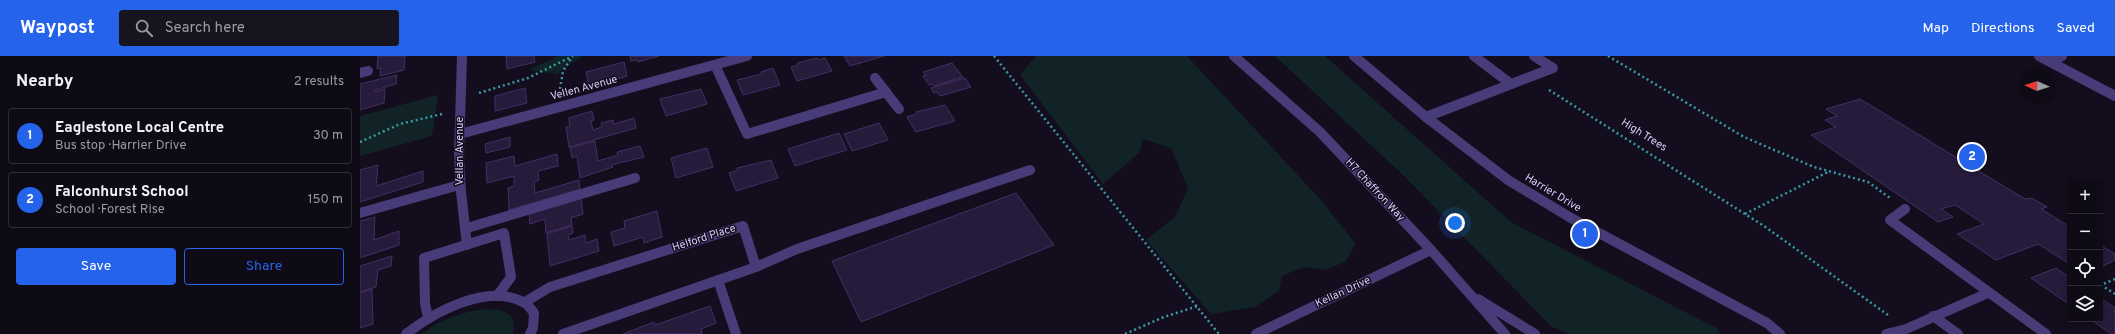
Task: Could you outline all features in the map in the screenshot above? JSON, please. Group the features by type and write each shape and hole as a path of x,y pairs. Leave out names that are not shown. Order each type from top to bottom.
{"street":[{"name":"Vellan Avenue","path":"462,56 460,97 460,185 467,228 467,245"},
{"name":"Vellen Avenue","path":"460,134 747,56"},
{"name":"H7 Chaffron Way","path":"1234,56 1320,132 1431,250 1505,334"},
{"name":"Harrier Drive","path":"1354,56 1426,117 1508,180 1577,221 1766,324 1780,334"},
{"path":"1474,56 1511,84"},
{"path":"1426,117 1553,68 1534,56"},
{"path":"2039,56 2115,96"},
{"path":"2051,62 2062,56"},
{"path":"715,65 747,134 886,92"},
{"path":"875,78 899,109"},
{"path":"563,334 756,267 797,249 1030,170"},
{"path":"467,228 635,178"},
{"path":"360,213 460,185"},
{"path":"1905,209 1890,220 2046,334"},
{"name":"Helford Place","path":"525,302 550,287 743,226 756,267"},
{"path":"428,318 425,303 424,258 504,233 511,277 497,296"},
{"name":"Kellan Drive","path":"1256,334 1431,250"},
{"path":"718,280 736,334"},
{"path":"1469,293 1535,334"},
{"path":"1886,334 1906,329 1988,293"},
{"path":"406,334 428,318 451,306 497,296 525,302 534,313 533,328 530,334"},
{"path":"1933,316 1958,334"}],"path":[{"path":"460,97 520,81 549,70 573,56"},
{"path":"566,106 560,89 563,71 573,56"},
{"path":"994,56 1198,306 1219,334"},
{"path":"1608,56 1744,137 1814,167 1868,182 1905,209"},
{"name":"High Trees","path":"1529,77 1745,214 1866,297 1906,329"},
{"path":"360,142 400,124 460,109"},
{"path":"1745,214 1830,172"},
{"path":"2115,279 2101,286 2115,294"},
{"path":"1125,334 1164,317 1198,306"}],"shaded area":[{"path":"558,56 582,56 557,74 528,70"},
{"path":"1036,56 1187,56 1321,200 1356,244 1345,262 1325,270 1304,267 1282,276 1279,291 1255,307 1211,314 1146,240 1175,217 1188,188 1171,148 1143,139 1140,152 1103,184 1020,75"},
{"path":"1275,56 1325,56 1511,222 1718,329 1720,334 1569,334 1552,327 1404,176"},
{"path":"438,95 432,136 360,156 360,116"},
{"path":"485,309 498,310 508,313 513,321 513,334 422,334 444,320 468,312"}],"building":[{"path":"378,56 405,56 404,70 380,76 381,68 377,69"},
{"path":"506,56 534,56 535,62 507,69"},
{"path":"630,56 659,56 638,62 637,60 631,61"},
{"path":"844,56 884,56 850,66"},
{"path":"817,58 819,60 825,58 832,71 797,81 791,67 798,65 797,63"},
{"path":"624,62 627,76 606,83 606,81 589,86 586,72"},
{"path":"952,63 963,77 934,86 932,84 929,85 923,76 926,75 923,72"},
{"path":"773,68 780,85 743,95 737,80 762,74 761,72"},
{"path":"397,75 396,84 375,90 375,92 385,89 384,103 360,110 360,84"},
{"path":"965,78 971,87 940,96 938,92 934,93 931,88"},
{"path":"525,88 527,103 495,111 495,96"},
{"path":"701,89 707,104 666,116 660,99"},
{"path":"1860,99 2025,199 2032,198 2047,207 2041,209 2067,225 2067,262 2038,244 1996,260 1957,234 1984,224 1955,205 1941,209 1953,217 1938,222 1811,135 1836,127 1825,120 1837,116 1826,109"},
{"path":"945,105 955,121 916,132 907,117 917,114 916,112"},
{"path":"592,111 594,120 591,121 593,130 602,127 601,123 613,120 614,124 634,118 636,128 569,147 566,127 570,126 569,118"},
{"path":"879,123 888,140 852,151 844,134"},
{"path":"839,133 847,150 795,166 788,149"},
{"path":"510,137 510,147 486,153 485,144"},
{"path":"595,141 598,161 618,155 617,152 640,146 644,157 611,165 613,167 580,178 577,156 572,158 570,148"},
{"path":"707,148 713,167 676,178 671,158"},
{"path":"557,154 558,166 538,171 539,180 534,182 535,193 579,180 580,189 509,210 508,188 514,186 514,176 487,183 486,163 514,156 515,166"},
{"path":"771,160 778,178 736,191 729,173 738,170 737,168"},
{"path":"378,165 376,186 423,171 423,182 360,202 360,170"},
{"path":"1016,193 1054,245 861,322 832,261"},
{"path":"581,198 583,214 571,218 572,225 546,233 545,219 530,224 529,214"},
{"path":"657,211 662,237 644,243 643,237 614,246 611,232 625,228 624,221"},
{"path":"375,217 374,240 399,231 399,245 360,258 360,221"},
{"path":"572,226 573,233 568,235 569,240 585,235 586,243 597,239 599,251 550,266 547,234"},
{"path":"2103,247 2115,254 2115,260 2103,266"},
{"path":"392,256 391,266 378,270 376,287 360,292 360,266"},
{"path":"2056,268 2067,276 2067,303 2031,278"},
{"path":"372,289 373,324 360,328 360,293"},
{"path":"2103,300 2115,308 2115,334 2111,334 2094,322 2103,322"},
{"path":"710,306 716,323 701,329 702,334 623,334 654,322 655,325"}],"place":[{"name":"Falconhurst School","path":"1972,157"},
{"name":"Eaglestone Local Centre","path":"1585,234"}]}
